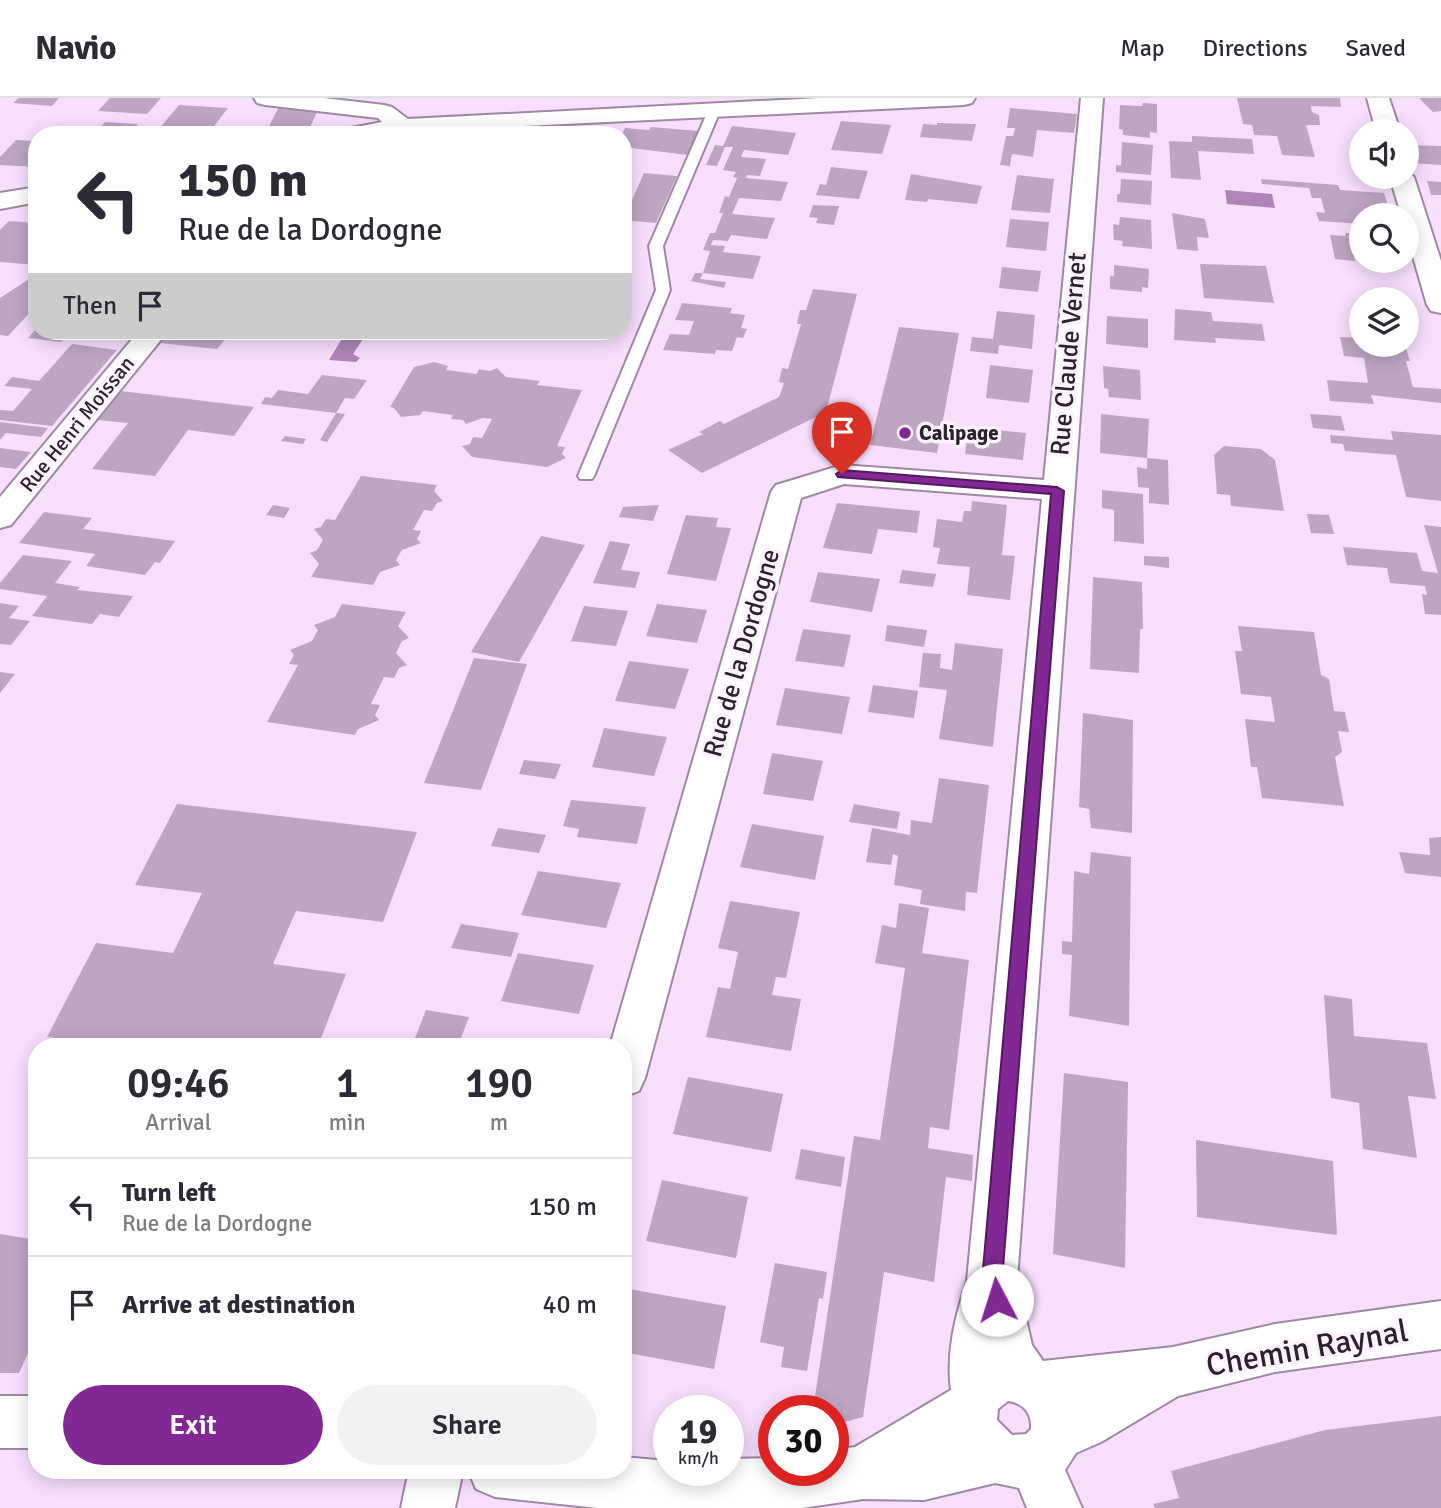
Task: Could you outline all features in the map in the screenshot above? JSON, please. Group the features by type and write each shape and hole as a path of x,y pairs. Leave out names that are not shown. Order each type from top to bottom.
{"street":[{"path":"265,98 338,102 384,112 396,118 400,126"},
{"path":"421,126 868,100 964,98"},
{"name":"Rue Claude Vernet","path":"1014,1416 973,1368 978,1321 992,1281 1091,98"},
{"path":"1378,98 1384,119"},
{"path":"1406,189 1441,305"},
{"path":"0,201 28,196"},
{"name":"Rue Henri Moissan","path":"0,518 147,340"},
{"name":"Rue de la Dordogne","path":"632,1046 787,492 842,474 1057,491"},
{"name":"Chemin Raynal","path":"577,1479 660,1489 778,1485 863,1472 924,1473 1014,1416 1083,1424 1173,1372 1276,1348 1441,1325"},
{"path":"1014,1416 1055,1508"},
{"path":"0,1422 28,1422"},
{"path":"428,1508 434,1479"}],"lane":[{"path":"586,476 663,290 656,246 714,111"}],"shaded area":[{"path":"1225,190 1272,194 1275,208 1227,204"},
{"path":"341,340 362,340 353,354 360,358 356,362 329,360"}],"building":[{"path":"19,98 59,98 52,106 13,103"},
{"path":"110,98 161,98 147,114 98,111"},
{"path":"1237,98 1340,98 1341,107 1311,106 1312,112 1319,115 1320,125 1306,125 1315,157 1282,155 1277,136 1254,135 1252,125 1243,124"},
{"path":"1419,98 1441,98 1441,111 1433,112"},
{"path":"1143,103 1157,104 1157,133 1150,132 1150,138 1123,135 1123,130 1119,129 1120,105 1142,106"},
{"path":"179,105 228,108 214,126 162,126"},
{"path":"279,107 317,112 311,126 269,126"},
{"path":"1010,108 1077,114 1074,133 1037,130 1033,157 1012,154 1010,166 1000,165 1006,136 1013,136 1015,128 1007,128"},
{"path":"841,121 891,125 882,154 831,150"},
{"path":"105,122 138,124 136,126 102,126"},
{"path":"923,124 976,124 972,141 920,137"},
{"path":"732,126 796,133 788,155 744,150 741,157 766,159 760,176 747,175 746,178 788,182 781,201 739,198 732,214 775,218 767,239 731,235 728,241 713,240 711,245 725,246 723,252 761,256 753,279 703,273 710,251 703,250 710,233 715,233 723,213 719,213 725,196 729,197 737,178 733,177 736,172 723,170 733,147 725,147 717,166 706,165 715,145 723,146"},
{"path":"651,127 699,131 687,155 632,148 632,129 649,130"},
{"path":"1192,136 1252,139 1254,154 1198,151 1201,180 1171,178 1169,141 1192,142"},
{"path":"16,140 28,141 28,167 0,165 0,157"},
{"path":"1122,142 1153,145 1151,175 1116,172 1116,165 1121,166"},
{"path":"1419,145 1441,146 1441,165 1419,163"},
{"path":"831,167 868,171 859,199 816,195 820,184 826,185"},
{"path":"644,173 677,176 656,223 632,221 632,200"},
{"path":"911,174 982,186 977,204 928,199 927,202 905,200"},
{"path":"1017,175 1054,179 1050,213 1011,210"},
{"path":"1121,179 1152,181 1151,205 1117,202"},
{"path":"1261,179 1338,185 1340,190 1384,193 1387,203 1349,203 1349,223 1319,221 1316,212 1325,213 1321,198 1312,198 1309,188 1262,184"},
{"path":"1427,181 1441,182 1441,195 1431,195"},
{"path":"813,205 839,206 834,225 816,223 818,218 809,217"},
{"path":"1172,213 1205,219 1209,238 1197,237 1198,251 1177,249"},
{"path":"1120,217 1151,220 1152,249 1122,246 1123,241 1114,240 1113,224 1119,225"},
{"path":"1010,219 1049,222 1046,251 1006,247"},
{"path":"9,221 28,222 28,264 0,262 0,230"},
{"path":"1349,233 1349,260 1335,259 1330,235 1345,236"},
{"path":"1200,264 1266,266 1274,303 1204,298"},
{"path":"1114,265 1149,269 1148,288 1142,287 1142,292 1110,289 1110,276 1114,276"},
{"path":"1002,267 1041,271 1038,292 999,288"},
{"path":"695,273 703,273 700,279 726,282 724,288 691,281"},
{"path":"28,280 28,315 8,336 0,335 0,298"},
{"path":"813,289 857,294 826,412 702,473 668,450 703,434 699,432 720,421 724,424 779,397 784,383 779,382 782,368 788,369 801,324 797,324 800,310 806,310"},
{"path":"682,303 732,308 730,313 745,315 741,328 747,329 743,338 737,337 732,351 716,350 715,354 663,350 670,334 689,335 694,321 675,320"},
{"path":"1175,309 1211,312 1213,321 1262,324 1265,341 1215,338 1216,343 1174,340"},
{"path":"997,311 1035,315 1032,349 999,345 998,354 970,351 972,337 993,339"},
{"path":"1107,316 1148,319 1148,348 1106,344"},
{"path":"899,327 959,333 937,453 870,445"},
{"path":"1340,337 1349,337 1349,356 1344,356"},
{"path":"162,340 224,340 217,349 160,343"},
{"path":"72,344 117,350 52,426 0,420 0,410 13,411 32,389 4,386 12,377 39,381"},
{"path":"1354,357 1409,357 1410,361 1406,361 1413,387 1441,389 1441,403 1371,395 1374,404 1330,401 1327,380 1368,383 1364,358"},
{"path":"434,362 448,366 446,370 477,374 479,369 490,371 497,368 506,377 540,381 537,385 582,390 557,446 565,447 562,454 566,458 547,467 472,457 462,446 470,444 473,437 482,438 492,419 483,418 466,424 463,420 451,419 453,415 423,411 420,415 401,417 390,407 414,367"},
{"path":"990,365 1033,370 1029,403 986,398"},
{"path":"1103,366 1140,370 1141,400 1109,397 1108,389 1104,388"},
{"path":"322,375 367,380 354,399 345,398 336,413 261,404 265,397 272,398 278,390 308,394"},
{"path":"121,391 254,407 234,436 188,430 155,476 92,469 128,423 98,420"},
{"path":"336,413 345,414 327,442 320,440"},
{"path":"1101,414 1149,419 1147,458 1100,453"},
{"path":"1310,414 1341,416 1345,431 1313,428"},
{"path":"0,422 48,428 41,437 6,433 0,440"},
{"path":"969,427 1026,433 1023,460 965,454"},
{"path":"1391,431 1441,435 1441,501 1406,497 1396,455 1345,451 1343,444 1331,443 1330,435 1393,440"},
{"path":"285,436 306,439 303,444 281,441"},
{"path":"1224,446 1261,449 1275,460 1284,511 1231,506 1230,495 1217,494 1214,455"},
{"path":"0,448 31,452 16,469 0,467"},
{"path":"1147,458 1168,460 1169,505 1149,503 1149,488 1138,487 1137,467 1147,469"},
{"path":"361,476 437,485 434,491 443,501 437,503 432,511 424,510 413,530 421,531 417,539 421,543 402,550 396,560 400,565 380,572 373,585 311,577 319,564 310,553 317,550 323,540 314,529 321,527 326,519 335,520"},
{"path":"1102,490 1143,494 1144,544 1114,541 1114,510 1102,508"},
{"path":"972,501 1007,505 1002,555 1015,556 1010,600 967,595 970,567 937,564 940,548 933,547 937,519 962,522 964,511 971,511"},
{"path":"837,503 920,511 917,533 878,529 872,554 823,548"},
{"path":"273,505 290,508 284,518 266,515"},
{"path":"659,505 653,521 619,517 623,507"},
{"path":"44,512 92,518 83,529 175,541 160,563 155,562 145,575 86,566 95,554 19,543"},
{"path":"1307,514 1329,515 1334,534 1311,533"},
{"path":"686,515 718,518 716,527 731,528 716,581 667,574"},
{"path":"1424,525 1441,527 1441,615 1425,614 1422,594 1427,595 1425,586 1390,583 1387,568 1347,565 1343,547 1417,553 1422,571 1438,573"},
{"path":"541,536 585,545 519,662 471,652"},
{"path":"610,541 630,544 621,570 640,572 635,588 593,583"},
{"path":"23,555 72,561 55,583 80,587 77,590 133,596 119,617 100,614 92,624 32,616 47,596 0,589 0,583"},
{"path":"1144,556 1169,557 1169,568 1144,565"},
{"path":"902,570 936,574 933,587 899,583"},
{"path":"818,572 880,579 872,612 810,602"},
{"path":"1093,577 1142,582 1143,629 1140,629 1139,673 1090,669"},
{"path":"0,603 19,606 9,618 30,621 11,645 0,644"},
{"path":"342,604 406,612 398,626 409,638 402,641 396,653 407,665 399,668 394,678 384,677 371,704 380,705 375,715 379,720 358,729 355,735 267,722 298,665 289,664 294,655 290,650 312,641 318,630 314,625 335,617"},
{"path":"657,604 707,610 697,643 646,636"},
{"path":"584,606 628,611 616,646 571,641"},
{"path":"887,625 927,630 924,647 885,641"},
{"path":"1238,626 1314,632 1321,675 1329,679 1334,711 1345,712 1349,732 1338,731 1342,752 1335,757 1344,806 1262,798 1257,767 1251,767 1245,719 1275,722 1271,697 1241,694 1235,651 1242,651"},
{"path":"803,629 851,635 844,667 795,661"},
{"path":"955,643 1003,649 993,747 939,739 947,690 919,687 923,653 941,654 940,668 952,670"},
{"path":"474,658 527,664 481,790 424,783"},
{"path":"629,661 689,669 675,709 615,701"},
{"path":"0,672 15,674 0,693"},
{"path":"873,685 918,691 914,718 868,712"},
{"path":"785,688 850,697 842,734 776,725"},
{"path":"1083,713 1133,720 1132,833 1091,828 1089,809 1079,807"},
{"path":"604,728 667,737 654,776 592,767"},
{"path":"772,753 823,761 813,801 763,794"},
{"path":"524,760 561,764 555,779 519,774"},
{"path":"939,778 989,785 977,893 966,892 965,911 920,904 922,890 894,885 898,856 893,854 891,865 866,862 872,828 910,835 911,820 932,823"},
{"path":"571,800 646,807 637,844 577,837 579,829 563,826"},
{"path":"177,804 417,832 383,922 296,911 273,964 346,974 321,1038 47,1037 96,943 173,953 202,893 135,885"},
{"path":"854,804 900,812 897,829 849,822"},
{"path":"752,824 824,836 815,880 740,867"},
{"path":"498,828 546,835 539,853 491,846"},
{"path":"1441,837 1441,877 1405,873 1399,852 1430,855 1429,838"},
{"path":"1091,852 1131,857 1129,1026 1069,1016 1072,955 1062,954 1062,941 1072,942 1074,871 1089,874"},
{"path":"538,871 621,883 606,928 521,915"},
{"path":"730,901 800,912 786,978 776,977 772,995 801,999 791,1051 706,1037 718,987 730,989 738,952 718,948"},
{"path":"899,903 929,908 922,953 969,960 949,1130 930,1127 928,1148 973,1155 972,1181 946,1177 934,1282 884,1272 863,1417 849,1421 849,1395 815,1395 854,1136 880,1140 905,968 875,963 882,925 896,928"},
{"path":"461,924 519,933 511,957 451,948"},
{"path":"518,953 594,965 579,1014 501,1001"},
{"path":"1324,995 1352,999 1354,1036 1427,1043 1436,1099 1408,1096 1417,1158 1363,1149 1359,1103 1331,1098"},
{"path":"426,1010 469,1017 461,1038 415,1038"},
{"path":"1064,1073 1128,1082 1125,1268 1053,1254"},
{"path":"688,1077 783,1094 771,1152 673,1134"},
{"path":"1196,1140 1333,1161 1337,1235 1197,1217"},
{"path":"801,1149 845,1157 841,1187 795,1179"},
{"path":"662,1180 748,1197 736,1258 646,1241"},
{"path":"0,1234 28,1239 28,1354 19,1373 0,1373"},
{"path":"775,1263 827,1272 823,1299 819,1298 807,1371 781,1367 784,1347 760,1342"},
{"path":"632,1290 726,1306 714,1369 632,1354"},
{"path":"1441,1416 1441,1508 1155,1508 1153,1504 1179,1498 1171,1471 1325,1430"}],"place":[{"name":"Calipage","path":"905,433"}],"route":[{"path":"842,474 1057,491 992,1281 997,1300"}]}
